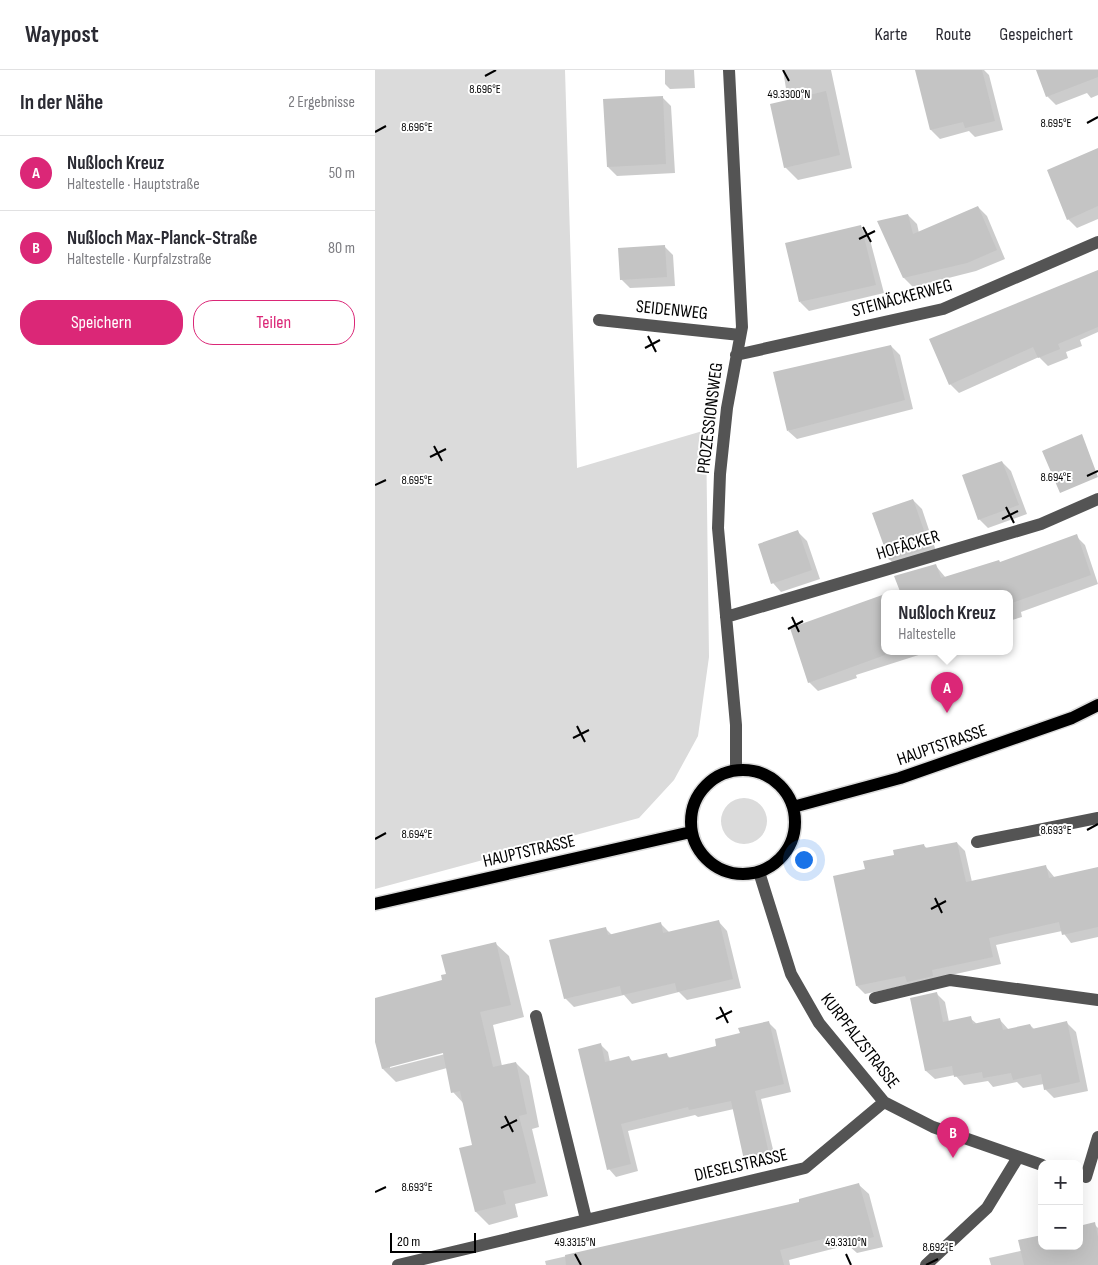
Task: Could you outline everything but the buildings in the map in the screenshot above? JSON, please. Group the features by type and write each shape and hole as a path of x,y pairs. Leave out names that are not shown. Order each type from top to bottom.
{"main road":[{"name":"HAUPTSTRASSE","path":"793,807 900,778 1072,718 1098,705"},
{"path":"736,769 749,770 772,778 788,796 793,807 795,824 792,841 779,860 759,872 746,874 721,870 702,854 691,832 693,804 700,791 716,777 736,769"},
{"name":"HAUPTSTRASSE","path":"375,904 691,832"}],"street":[{"name":"PROZESSIONSWEG","path":"729,70 741,335 727,408 719,492 718,528 736,725 736,769"},
{"name":"STEINÄCKERWEG","path":"736,355 943,308 1098,242"},
{"name":"SEIDENWEG","path":"599,320 741,335"},
{"name":"HOFÄCKER","path":"726,617 1041,524 1098,499"},
{"path":"977,842 1098,818"},
{"name":"KURPFALZSTRASSE","path":"759,872 791,974 819,1023 884,1102 933,1127 1017,1159 1038,1164"},
{"path":"875,998 951,980 1098,1000"},
{"path":"536,1016 586,1219"},
{"name":"DIESELSTRASSE","path":"398,1265 805,1168 884,1102"},
{"path":"1088,1178 1098,1137"},
{"path":"926,1265 987,1208 1017,1159"}],"shaded area":[{"path":"375,70 565,70 577,468 706,430 709,657 698,736 674,780 639,818 375,889"},
{"path":"739,798 749,798 763,808 767,821 763,834 757,840 749,844 739,844 725,834 721,826 721,816 731,802"}],"place":[{"name":"Nußloch Kreuz","path":"947,713"},
{"name":"Nußloch Max-Planck-Straße","path":"953,1158"}]}
